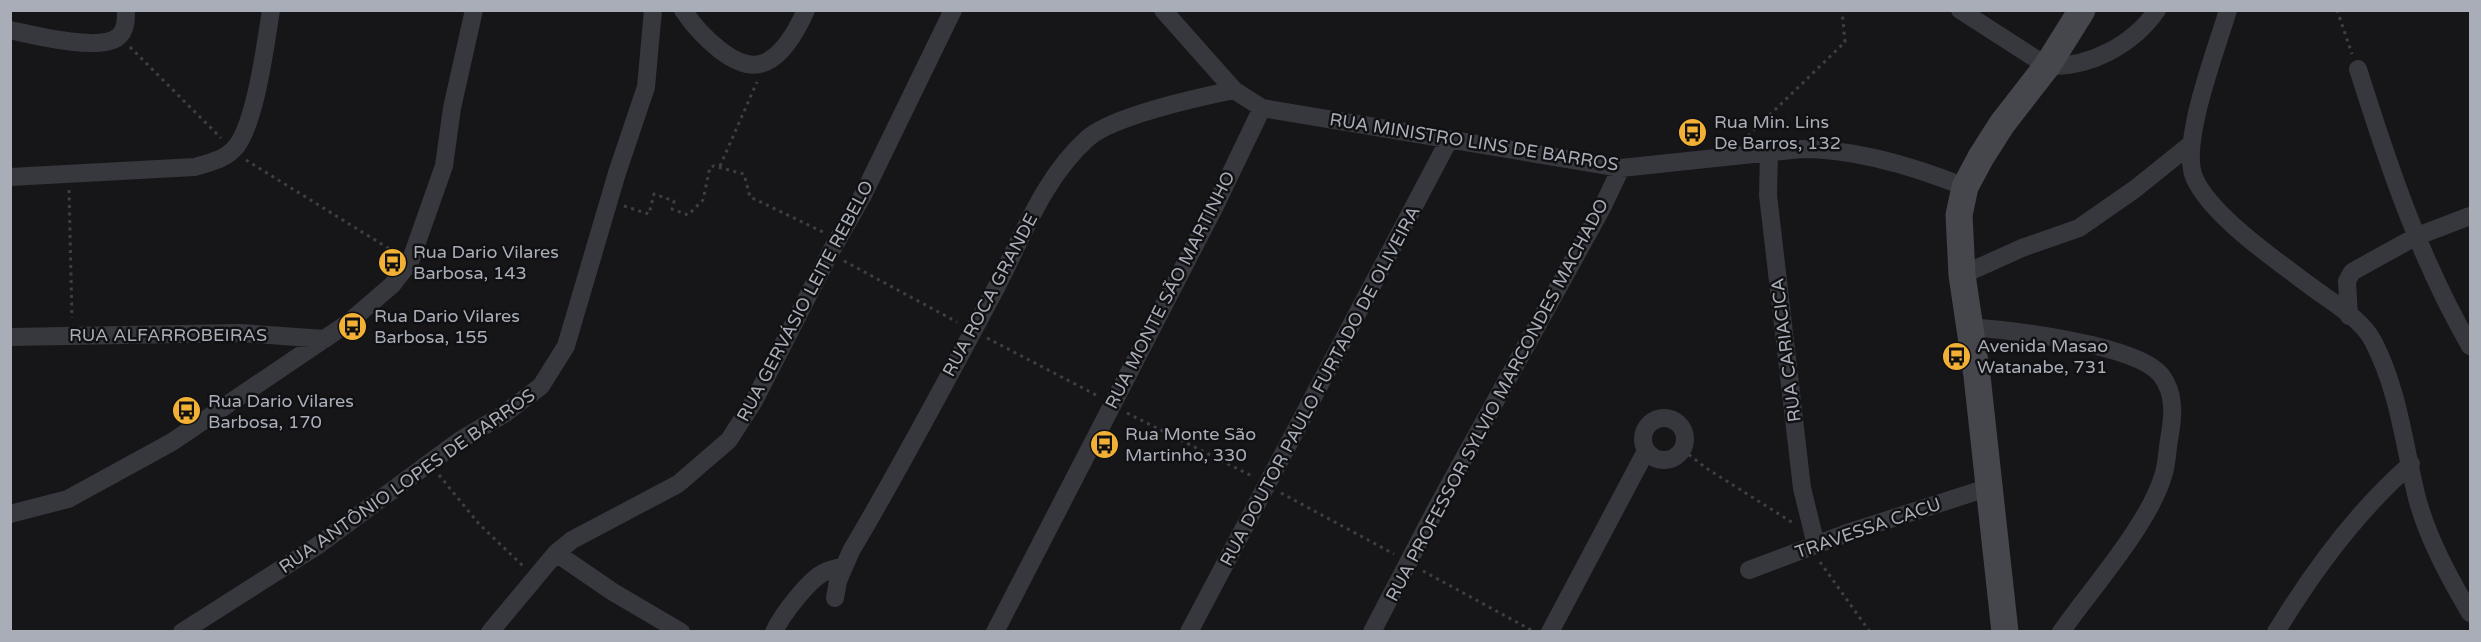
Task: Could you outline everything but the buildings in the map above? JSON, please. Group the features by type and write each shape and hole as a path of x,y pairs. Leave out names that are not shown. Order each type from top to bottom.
{"street":[{"path":"10,30 93,44 108,42 119,37 125,28 126,10"},
{"path":"10,177 195,167 219,160 234,150 250,116 271,10"},
{"path":"10,514 68,499 172,442 371,306 410,262 444,166 452,108 474,10"},
{"name":"RUA ANTÔNIO LOPES DE BARROS","path":"182,632 317,546 433,460 514,407 541,386 566,346 608,201 646,87 653,10"},
{"path":"683,10 696,29 723,52 746,63 767,62 786,43 806,10"},
{"name":"RUA GERVÁSIO LEITE REBELO","path":"490,632 556,553 588,529 678,484 729,440 754,401 838,238 863,195 953,10"},
{"name":"RUA MINISTRO LINS DE BARROS","path":"1163,10 1234,90 1262,108 1621,168 1831,149 1923,170 1965,187"},
{"path":"1960,10 2046,66 2073,65 2114,50 2133,37 2157,10"},
{"path":"2005,632 1987,488 1977,376 1962,275 1959,216 1965,187 2002,124 2046,66 2082,10"},
{"path":"2228,10 2191,144 2194,177 2218,210 2265,252 2349,316 2372,339 2393,390 2418,501 2434,545 2470,613"},
{"path":"2358,69 2396,188 2415,237 2470,346"},
{"name":"RUA ROCA GRANDE","path":"835,598 844,566 994,290 1040,199 1058,171 1090,136 1119,122 1192,99 1234,90"},
{"name":"RUA MONTE SÃO MARTINHO","path":"995,632 1110,405 1215,206 1262,108"},
{"name":"RUA DOUTOR PAULO FURTADO DE OLIVEIRA","path":"1189,632 1265,484 1449,140"},
{"path":"1962,275 2022,248 2079,228 2135,189 2191,144"},
{"name":"RUA CARIACICA","path":"1769,153 1768,195 1802,488 1813,537"},
{"name":"RUA PROFESSOR SYLVIO MARCONDES MACHADO","path":"1372,632 1602,208 1621,168"},
{"path":"2349,316 2349,276 2359,267 2415,237 2470,216"},
{"path":"1969,327 2035,335 2099,347 2136,358 2160,374 2171,396 2173,421 2164,475 2155,497 2143,518 2061,632"},
{"name":"RUA ALFARROBEIRAS","path":"10,337 240,333 325,339"},
{"path":"1550,632 1646,451 1643,435 1646,428 1659,418 1668,418 1681,426 1685,434 1683,450 1672,459 1658,460 1646,451"},
{"path":"2276,632 2336,545 2382,491 2411,464"},
{"name":"TRAVESSA CACU","path":"1749,570 1813,537 1987,488"},
{"path":"556,553 613,592 681,632"},
{"path":"774,632 785,612 823,572 844,566"}],"path":[{"path":"1725,159 1845,42 1842,10"},
{"path":"2337,10 2358,69"},
{"path":"119,37 242,158 410,262"},
{"path":"719,167 767,62"},
{"path":"608,201 649,214 654,194 674,201 672,209 688,215 703,200 710,167 719,167 744,174 747,177 747,191 757,202 838,238"},
{"path":"68,175 72,335"},
{"path":"1110,405 1265,484 1535,632"},
{"path":"1683,450 1785,521 1813,537 1815,555 1870,632"},
{"path":"433,460 435,469 479,524 505,551 536,576"}],"place":[{"name":"Rua Min. Lins De Barros, 132","path":"1693,132"},
{"name":"Rua Dario Vilares Barbosa, 143","path":"392,262"},
{"name":"Rua Dario Vilares Barbosa, 155","path":"353,326"},
{"name":"Avenida Masao Watanabe, 731","path":"1956,356"},
{"name":"Rua Dario Vilares Barbosa, 170","path":"187,411"},
{"name":"Rua Monte São Martinho, 330","path":"1104,444"}]}
